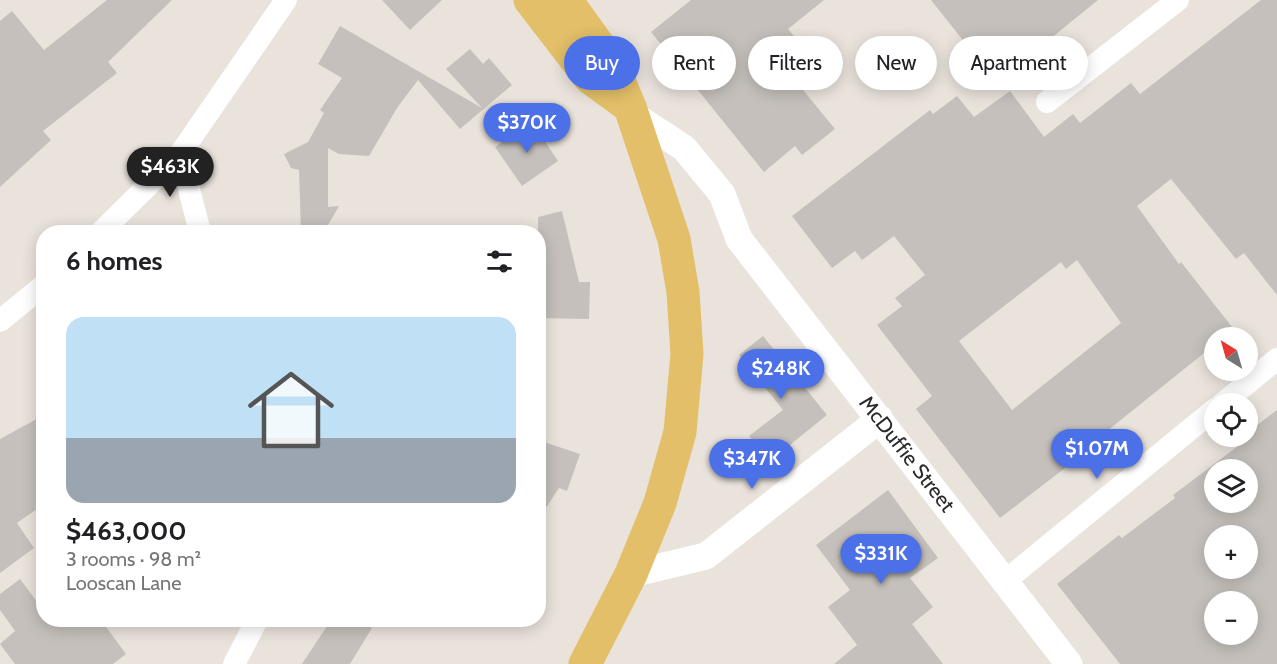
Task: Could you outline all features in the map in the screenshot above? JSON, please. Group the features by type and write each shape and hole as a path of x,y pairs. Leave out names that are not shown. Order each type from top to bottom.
{"main road":[{"path":"530,0 590,78 631,111"},
{"path":"566,0 612,64 631,111 674,239 684,292 687,354 680,432 660,503 631,574 585,664"}],"street":[{"path":"108,225 180,154 286,0"},
{"path":"1047,102 1178,0"},
{"name":"McDuffie Street","path":"631,111 684,148 722,194 731,224 739,239 1069,664"},
{"path":"180,154 198,225"},
{"path":"0,321 36,292"},
{"path":"1235,393 1277,359"},
{"path":"631,574 706,556 880,419"},
{"path":"1005,581 1204,419"},
{"path":"234,664 253,627"}],"building":[{"path":"107,0 172,0 108,62 117,73 43,131 51,140 0,187 0,21 12,11 44,50"},
{"path":"382,0 442,0 410,30"},
{"path":"691,0 824,0 788,29 794,36 748,36 748,90 803,90 835,129 802,155 795,146 764,172 698,90 736,90 736,36 654,36 651,32"},
{"path":"931,0 1098,0 1054,36 960,36"},
{"path":"1261,0 1277,0 1277,295 1244,253 1236,259 1171,179 1137,206 1179,264 1181,262 1232,327 1204,327 1204,353 1076,456 1078,458 1000,518 916,409 932,396 877,325 902,306 895,298 925,275 894,236 862,260 855,251 832,268 792,216 930,110 933,114 957,96 974,117 1010,91 1044,137 1073,114 1080,123 1131,83 1140,94","holes":["1077,260 1121,323 1012,410 959,341 1061,262 1066,269"]},
{"path":"340,26 482,108 446,69 470,49 483,64 489,58 512,85 460,129 418,80 397,108 369,156 339,154 328,148 328,207 339,206 328,225 301,225 299,170 291,168 284,154 308,142 324,113 320,110 342,78 318,64"},
{"path":"532,122 558,161 522,186 495,147"},
{"path":"562,211 579,282 590,282 589,319 546,318 546,225 538,225 538,217"},
{"path":"763,336 827,415 770,461 749,436 783,410 739,355"},
{"path":"1277,410 1277,664 1120,664 1057,584 1119,535 1122,538 1175,498 1173,495 1204,472 1204,513 1258,513 1258,459 1221,459 1237,447 1258,447 1258,424"},
{"path":"36,419 36,510 17,523 34,548 0,573 0,439"},
{"path":"546,443 580,454 567,491 559,488 546,508"},
{"path":"888,490 938,558 910,578 933,607 912,624 943,664 834,664 857,645 828,607 850,590 816,545"},
{"path":"20,579 36,600 36,627 106,627 126,654 113,664 15,664 0,644 15,631 0,610 0,594"},
{"path":"326,627 372,628 350,664 302,664"}]}
